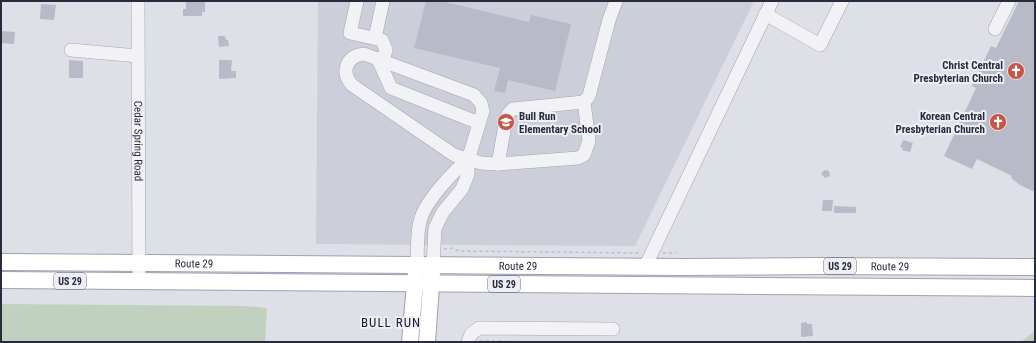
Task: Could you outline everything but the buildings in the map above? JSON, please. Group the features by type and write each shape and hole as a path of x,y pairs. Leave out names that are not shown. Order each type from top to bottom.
{"main road":[{"path":"998,266 1035,258"},
{"name":"Route 29","path":"1,262 433,264 645,267 1035,267"},
{"path":"410,342 414,283 417,264"},
{"path":"427,342 433,264"},
{"name":"Route 29","path":"1,280 1035,288"}],"street":[{"name":"Cedar Spring Road","path":"138,1 139,281"},
{"path":"357,1 350,33 382,40 386,50 380,60"},
{"path":"376,38 383,1"},
{"path":"498,164 506,120 508,114 513,109 584,102 589,96 609,20 616,1"},
{"path":"645,267 772,1"},
{"path":"765,14 820,45 842,1"},
{"path":"996,29 1009,1"},
{"path":"71,50 138,56"},
{"path":"433,264 435,228 443,212 462,189 468,174 468,160 483,111 481,102 474,95 364,54 356,55 350,60 346,71 346,78 352,85 454,155 468,160 481,163 498,164 578,158 584,155 589,140 584,102"},
{"path":"380,60 391,88 479,123"},
{"path":"417,264 418,236 421,218 429,202 457,168 468,160"},
{"path":"472,341 471,334 479,328 612,329"}],"path":[{"path":"472,341 544,342"}],"shaded area":[{"name":"Bull Run Elementary School","path":"318,1 754,1 635,246 316,244"}],"green space":[{"path":"1,304 245,306 267,308 265,342 1,342"},
{"path":"1035,331 1035,342 1021,342"}],"place":[{"name":"Christ Central Presbyterian Church","path":"1016,71"},
{"name":"Bull Run Elementary School","path":"506,122"},
{"name":"Korean Central Presbyterian Church","path":"998,122"}],"district":[{"name":"BULL RUN","path":"391,322"}]}
